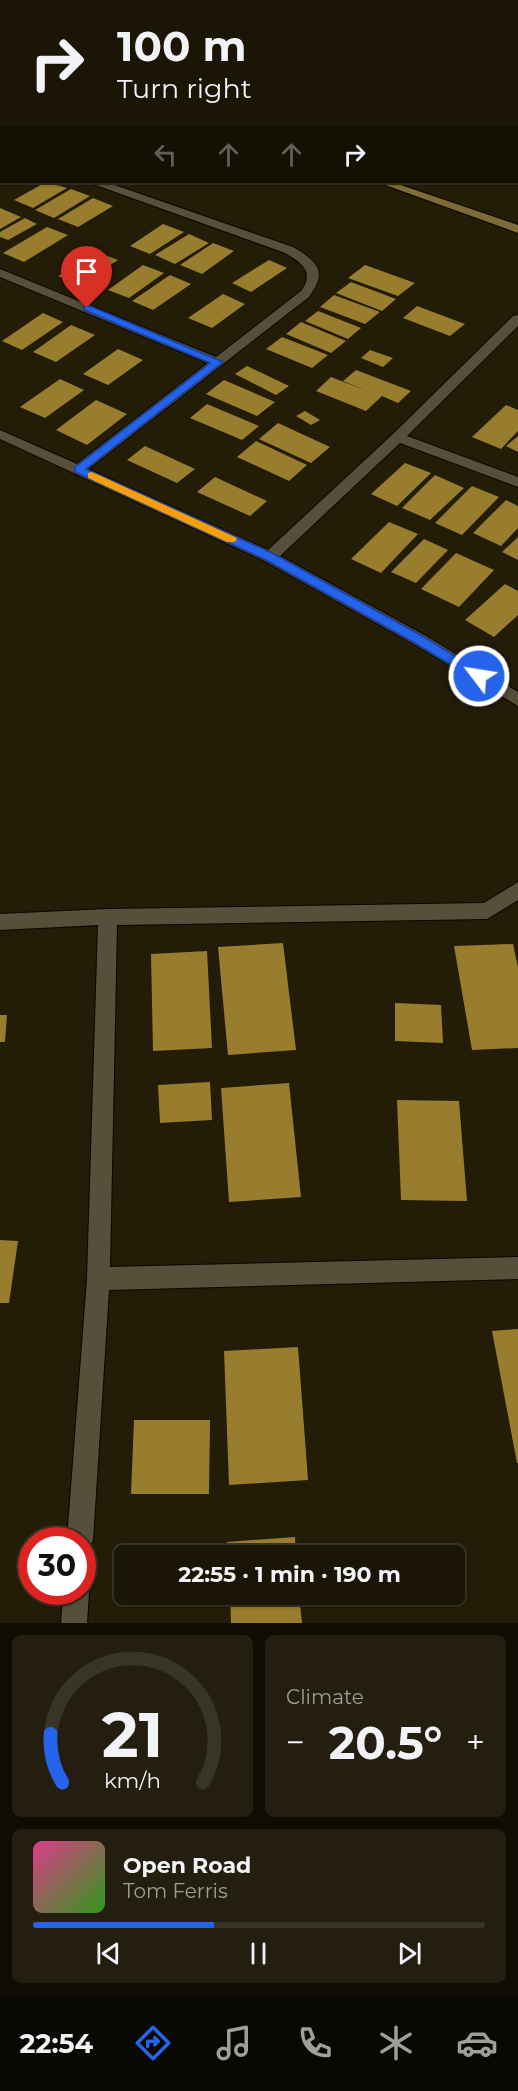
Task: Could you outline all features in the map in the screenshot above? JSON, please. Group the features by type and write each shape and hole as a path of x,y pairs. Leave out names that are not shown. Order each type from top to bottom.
{"main road":[{"path":"386,183 518,229"}],"street":[{"path":"79,469 305,294 314,283 314,270 305,259 289,250 100,183"},
{"path":"0,273 218,362"},
{"path":"270,557 398,437 518,319"},
{"path":"0,434 270,557 420,640 518,700"},
{"path":"398,437 518,482"},
{"path":"0,922 108,917 487,911 518,890"},
{"path":"81,1527 98,1279 108,917"},
{"path":"98,1279 518,1268"},
{"path":"74,1623 75,1605"}],"building":[{"path":"44,183 67,188 33,208 14,200"},
{"path":"71,189 90,196 54,218 35,210"},
{"path":"93,198 113,206 78,227 58,219"},
{"path":"0,208 21,217 0,229"},
{"path":"25,218 37,224 8,240 0,237 0,232"},
{"path":"163,224 184,232 150,254 130,246"},
{"path":"47,227 68,235 24,262 3,253"},
{"path":"189,234 209,243 175,264 155,255"},
{"path":"213,243 234,251 202,274 180,265"},
{"path":"97,252 118,260 79,285 58,276"},
{"path":"269,260 287,268 251,292 232,283"},
{"path":"143,265 164,273 129,298 108,290"},
{"path":"365,265 415,283 398,296 348,278"},
{"path":"170,275 191,284 153,310 132,301"},
{"path":"351,282 396,299 382,311 336,293"},
{"path":"223,294 245,304 212,328 188,318"},
{"path":"334,295 380,312 365,324 320,307"},
{"path":"417,306 465,324 450,336 403,318"},
{"path":"318,311 361,328 348,339 305,321"},
{"path":"43,313 63,322 22,350 2,341"},
{"path":"301,322 346,341 331,353 286,334"},
{"path":"71,325 95,335 56,362 33,352"},
{"path":"282,337 328,355 312,368 266,349"},
{"path":"118,349 143,360 108,385 83,374"},
{"path":"370,350 393,358 383,367 361,358"},
{"path":"247,366 289,386 276,395 235,374"},
{"path":"356,370 411,391 398,403 382,396 366,411 316,391 331,377 367,391 343,381"},
{"path":"60,379 84,390 45,418 20,407"},
{"path":"224,380 275,402 257,416 206,394"},
{"path":"96,400 127,414 87,445 56,430"},
{"path":"207,404 259,426 242,440 190,418"},
{"path":"506,405 518,410 518,431 501,449 472,437"},
{"path":"305,411 320,420 311,425 296,416"},
{"path":"278,423 330,447 311,463 259,439"},
{"path":"518,436 518,452 506,446"},
{"path":"256,441 307,465 289,481 237,457"},
{"path":"145,446 195,469 177,483 127,460"},
{"path":"405,463 431,473 397,506 371,494"},
{"path":"435,475 464,488 430,520 402,508"},
{"path":"215,477 267,501 250,516 197,492"},
{"path":"472,486 499,497 462,535 435,523"},
{"path":"506,500 518,506 518,528 501,546 473,533"},
{"path":"389,522 418,534 381,573 351,559"},
{"path":"518,537 518,560 502,552"},
{"path":"424,539 448,550 416,583 391,572"},
{"path":"456,553 494,570 459,607 421,589"},
{"path":"505,584 518,591 518,615 494,637 465,620"},
{"path":"283,943 296,1050 228,1055 218,947"},
{"path":"513,944 518,967 518,1048 472,1050 454,946"},
{"path":"207,951 212,1048 153,1051 151,954"},
{"path":"395,1003 441,1005 443,1043 395,1041"},
{"path":"0,1015 7,1015 5,1042 0,1042"},
{"path":"210,1082 212,1120 160,1123 158,1085"},
{"path":"289,1083 301,1197 229,1202 221,1088"},
{"path":"397,1100 459,1101 467,1201 401,1200"},
{"path":"0,1240 18,1241 9,1303 0,1303"},
{"path":"518,1329 518,1463 517,1463 492,1331"},
{"path":"298,1347 308,1480 229,1485 224,1351"},
{"path":"134,1420 210,1420 209,1494 131,1494"},
{"path":"295,1537 295,1545 227,1545 227,1542"},
{"path":"230,1605 300,1605 302,1623 231,1623"}],"slow traffic":[{"path":"92,475 231,539"}],"route":[{"path":"87,308 218,362 79,469 270,557 420,640 479,676"}]}
